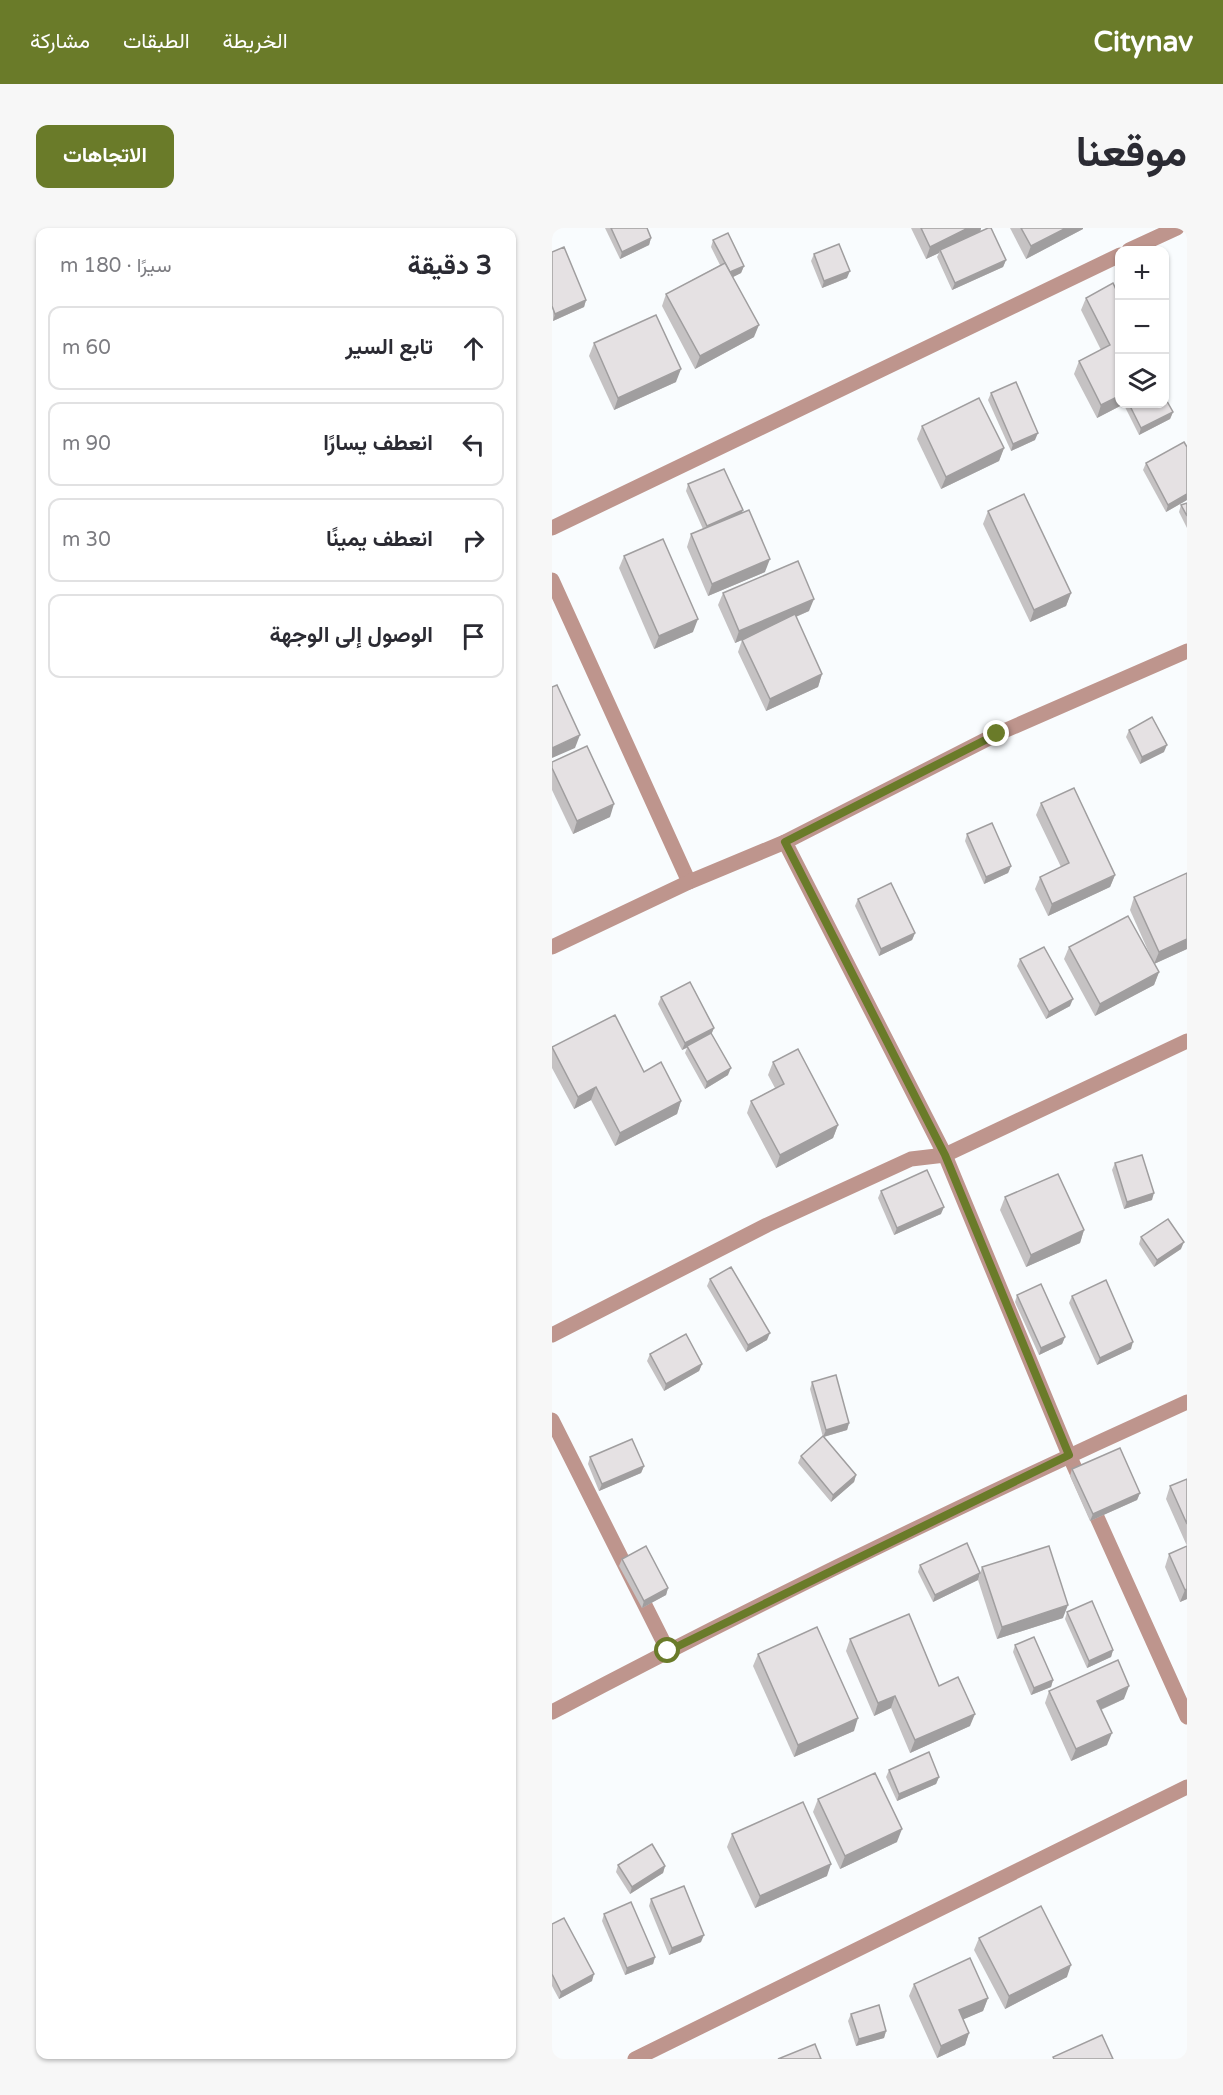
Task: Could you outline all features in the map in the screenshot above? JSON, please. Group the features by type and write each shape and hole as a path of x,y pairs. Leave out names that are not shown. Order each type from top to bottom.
{"street":[{"path":"1138,246 1177,228"},
{"path":"552,528 1115,257"},
{"path":"552,580 689,882"},
{"path":"552,947 689,882 785,842 997,734 1187,651"},
{"path":"785,842 945,1155 1069,1455 1187,1718"},
{"path":"552,1335 767,1225 910,1159 945,1155 1187,1041"},
{"path":"552,1712 668,1651 1069,1455 1187,1402"},
{"path":"552,1420 668,1651"},
{"path":"635,2059 1187,1787"}],"building":[{"path":"611,228 647,228 651,238 622,252"},
{"path":"921,228 968,228 930,247"},
{"path":"991,228 1006,260 955,283 940,250"},
{"path":"1021,228 1066,228 1031,246"},
{"path":"728,233 744,266 730,272 713,240"},
{"path":"839,244 850,271 824,281 814,254"},
{"path":"564,247 586,300 555,314 552,306 552,252"},
{"path":"725,263 759,325 700,356 666,294"},
{"path":"1113,283 1115,287 1115,398 1101,405 1079,361 1110,345 1086,298"},
{"path":"656,315 681,369 618,398 594,343"},
{"path":"1016,382 1038,433 1013,444 991,393"},
{"path":"979,398 1004,448 946,477 922,426"},
{"path":"1169,405 1173,412 1141,428 1131,408 1169,408"},
{"path":"1184,442 1187,447 1187,494 1168,505 1146,463"},
{"path":"724,469 743,510 707,526 688,484"},
{"path":"1024,494 1071,593 1034,610 988,511"},
{"path":"1187,503 1187,516 1181,505"},
{"path":"749,510 770,559 712,584 691,534"},
{"path":"663,539 698,619 659,636 624,556"},
{"path":"798,561 814,599 739,631 723,593"},
{"path":"795,614 822,674 770,699 742,640"},
{"path":"557,685 580,735 552,748 552,687"},
{"path":"1152,717 1167,745 1142,757 1129,730"},
{"path":"587,746 614,804 577,821 552,768 552,762"},
{"path":"1074,788 1115,875 1052,904 1040,877 1069,863 1041,803"},
{"path":"992,823 1011,866 986,877 967,834"},
{"path":"1187,873 1187,939 1159,952 1134,897"},
{"path":"891,883 915,933 881,949 858,899"},
{"path":"1128,916 1159,972 1100,1004 1069,947"},
{"path":"1044,947 1073,999 1049,1012 1020,959"},
{"path":"690,982 714,1028 685,1043 661,997"},
{"path":"615,1015 644,1072 661,1062 681,1101 620,1133 596,1087 578,1097 552,1047"},
{"path":"711,1033 731,1068 707,1082 687,1046"},
{"path":"798,1049 838,1125 780,1155 751,1101 784,1084 773,1062"},
{"path":"1142,1155 1154,1193 1127,1202 1115,1163"},
{"path":"927,1170 944,1207 897,1228 881,1191"},
{"path":"1058,1174 1084,1230 1031,1255 1005,1197"},
{"path":"1168,1219 1184,1242 1157,1260 1141,1237"},
{"path":"731,1267 770,1333 748,1345 710,1279"},
{"path":"1106,1280 1133,1342 1100,1358 1072,1296"},
{"path":"1041,1284 1065,1337 1041,1348 1017,1295"},
{"path":"686,1334 702,1364 666,1384 650,1354"},
{"path":"836,1375 849,1423 826,1430 812,1382"},
{"path":"823,1436 856,1475 833,1495 801,1456"},
{"path":"632,1439 644,1466 602,1484 590,1457"},
{"path":"1120,1448 1140,1493 1093,1514 1072,1469"},
{"path":"1187,1479 1187,1524 1170,1486"},
{"path":"967,1543 980,1573 935,1595 920,1565"},
{"path":"646,1546 668,1588 644,1601 622,1559"},
{"path":"1049,1546 1068,1605 1002,1627 982,1567"},
{"path":"1187,1546 1187,1589 1185,1590 1169,1554"},
{"path":"1092,1601 1113,1650 1089,1661 1067,1612"},
{"path":"909,1614 939,1686 958,1677 975,1714 915,1740 895,1696 878,1703 850,1639"},
{"path":"817,1627 858,1718 798,1745 758,1654"},
{"path":"1034,1637 1053,1680 1034,1688 1015,1645"},
{"path":"1118,1660 1129,1686 1097,1701 1112,1733 1076,1749 1049,1691"},
{"path":"929,1752 939,1777 899,1794 889,1770"},
{"path":"875,1773 902,1829 845,1856 818,1799"},
{"path":"803,1802 831,1864 760,1896 732,1834"},
{"path":"652,1844 665,1866 632,1887 618,1865"},
{"path":"684,1886 704,1935 672,1948 651,1899"},
{"path":"631,1902 655,1957 627,1968 604,1914"},
{"path":"1041,1906 1071,1965 1009,1996 979,1938"},
{"path":"564,1918 594,1974 561,1992 552,1974 552,1924"},
{"path":"970,1958 988,1998 959,2010 969,2033 941,2046 914,1984"},
{"path":"879,2005 886,2031 859,2039 851,2014"},
{"path":"1102,2035 1113,2059 1054,2059 1053,2057"},
{"path":"815,2044 821,2059 778,2059"}],"route":[{"path":"668,1651 1069,1455 945,1155 785,842 997,734"}]}
